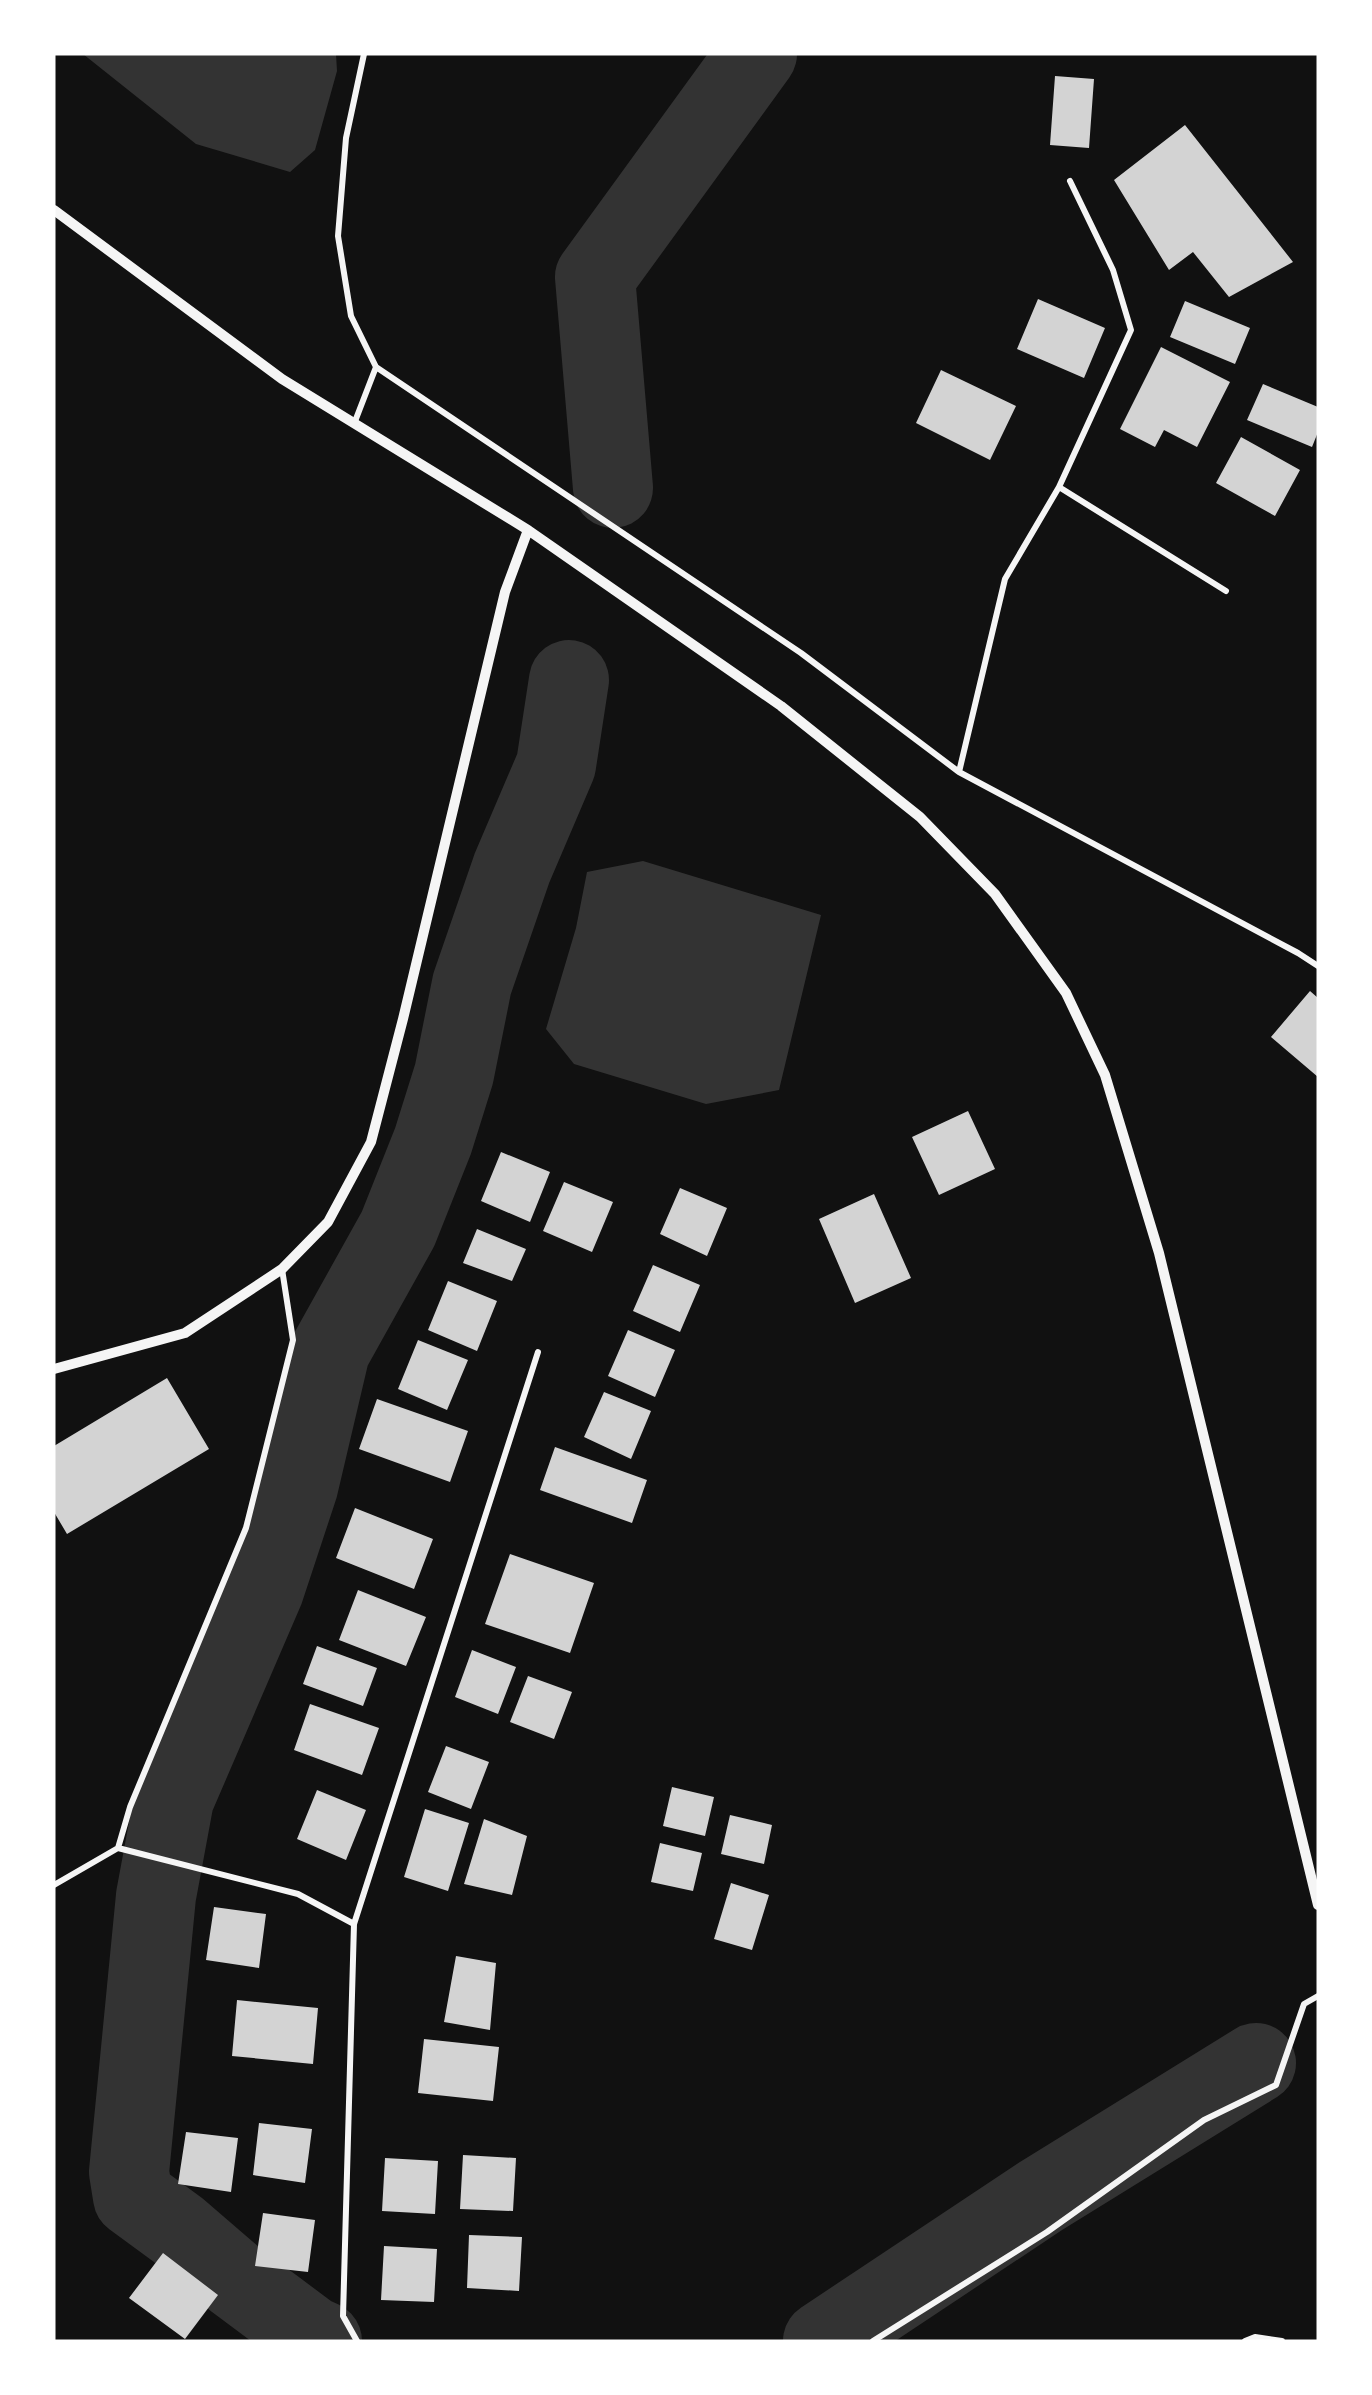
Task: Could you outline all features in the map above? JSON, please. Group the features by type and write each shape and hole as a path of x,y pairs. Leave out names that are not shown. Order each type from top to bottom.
{"street":[{"path":"364,54 346,138 338,236 351,316 376,366 801,653 960,772 1287,947 1318,966"},
{"path":"960,772 1005,579 1059,487 1131,330 1113,270 1070,181"},
{"path":"54,210 282,379 528,530 781,706 920,817 995,894 1066,993 1105,1075 1159,1253 1318,1905"},
{"path":"354,424 376,366"},
{"path":"1059,487 1226,591"},
{"path":"54,1369 185,1333 282,1269 328,1222 371,1142 406,1007 504,592 528,530"},
{"path":"118,1848 130,1807 246,1528 293,1340 282,1269"},
{"path":"357,2341 343,2316 354,1924 538,1352"},
{"path":"54,1884 118,1848 298,1894 354,1924"},
{"path":"873,2341 1047,2232 1204,2120 1276,2085 1304,2004 1318,1996"},
{"path":"1245,2341 1255,2337 1282,2341"}],"shaded area":[{"path":"83,54 336,54 337,71 315,150 290,172 196,144"},
{"path":"643,861 821,915 779,1090 706,1104 574,1064 546,1029 576,928 587,872"}],"building":[{"path":"1055,76 1094,79 1089,148 1050,145"},
{"path":"1185,125 1293,262 1229,297 1193,252 1169,270 1114,180"},
{"path":"1038,299 1105,328 1084,378 1017,349"},
{"path":"1185,301 1250,328 1235,364 1170,337"},
{"path":"1161,347 1230,382 1197,447 1164,430 1155,447 1120,429"},
{"path":"941,370 1016,406 990,460 916,423"},
{"path":"1263,384 1318,407 1318,432 1312,447 1247,420"},
{"path":"1241,437 1300,470 1275,516 1216,483"},
{"path":"1310,991 1318,998 1318,1077 1271,1037"},
{"path":"968,1111 995,1169 939,1195 912,1137"},
{"path":"501,1152 550,1172 530,1222 481,1201"},
{"path":"564,1182 613,1202 592,1252 543,1231"},
{"path":"680,1188 727,1208 707,1256 660,1234"},
{"path":"874,1194 911,1278 855,1303 819,1219"},
{"path":"477,1229 526,1249 512,1281 463,1263"},
{"path":"653,1265 700,1285 680,1332 633,1311"},
{"path":"448,1281 497,1301 477,1351 428,1330"},
{"path":"628,1330 675,1350 655,1397 608,1376"},
{"path":"418,1340 468,1360 447,1410 398,1389"},
{"path":"167,1378 209,1449 67,1534 54,1512 54,1446"},
{"path":"604,1392 651,1411 631,1459 584,1437"},
{"path":"377,1399 468,1431 450,1482 359,1449"},
{"path":"555,1447 647,1480 632,1523 540,1490"},
{"path":"355,1508 433,1539 414,1589 336,1558"},
{"path":"510,1554 594,1583 570,1653 485,1624"},
{"path":"358,1590 426,1617 406,1666 339,1640"},
{"path":"317,1646 377,1668 363,1706 303,1684"},
{"path":"472,1650 516,1667 498,1714 455,1697"},
{"path":"528,1676 572,1692 554,1739 510,1722"},
{"path":"310,1704 379,1728 362,1775 294,1750"},
{"path":"446,1746 489,1762 471,1809 428,1792"},
{"path":"672,1787 714,1797 705,1836 663,1826"},
{"path":"317,1790 366,1810 346,1860 297,1839"},
{"path":"425,1809 469,1823 448,1891 404,1877"},
{"path":"730,1815 772,1825 764,1864 721,1854"},
{"path":"484,1819 527,1836 512,1895 464,1884"},
{"path":"660,1843 702,1853 693,1891 651,1882"},
{"path":"731,1883 769,1895 752,1950 714,1939"},
{"path":"214,1907 266,1914 259,1968 206,1960"},
{"path":"456,1956 496,1963 490,2030 444,2022"},
{"path":"237,2000 318,2008 313,2064 232,2056"},
{"path":"424,2039 499,2047 493,2101 418,2093"},
{"path":"259,2123 312,2129 305,2183 253,2175"},
{"path":"186,2132 238,2138 231,2192 178,2184"},
{"path":"463,2155 516,2158 513,2211 460,2209"},
{"path":"385,2158 438,2161 435,2214 382,2211"},
{"path":"263,2213 315,2220 308,2272 255,2266"},
{"path":"469,2235 522,2237 519,2291 467,2288"},
{"path":"384,2246 437,2249 434,2302 381,2300"},
{"path":"163,2253 218,2295 185,2339 129,2298"}],"waterway":[{"path":"613,488 595,277 757,54"},
{"path":"322,2341 311,2336 236,2280 178,2230 133,2197 129,2172 156,1896 174,1799 264,1590 298,1487 330,1351 398,1229 433,1141 454,1074 472,984 512,868 556,765 569,680"},
{"path":"823,2341 1041,2196 1256,2063"}]}
